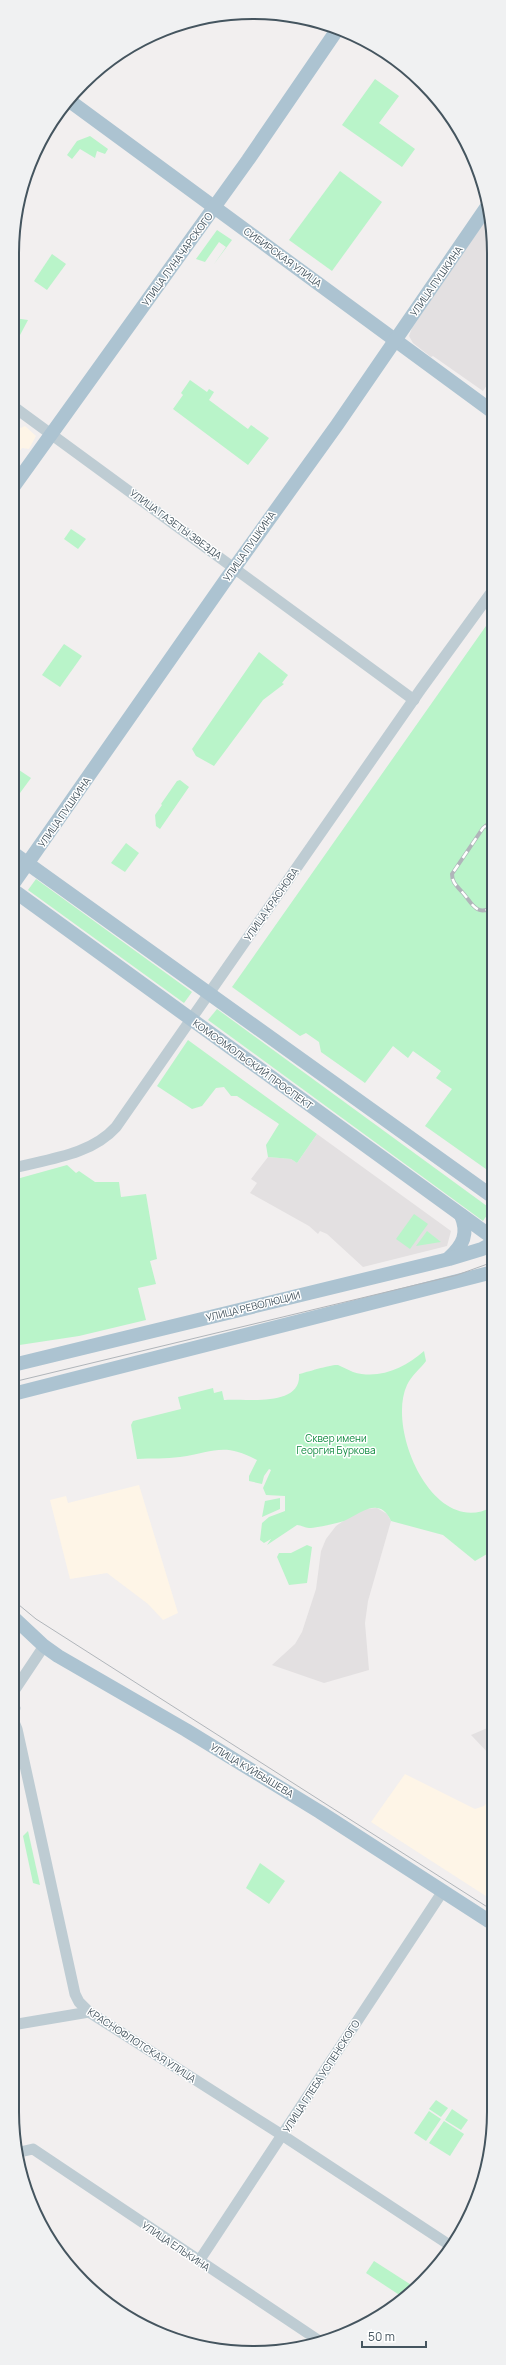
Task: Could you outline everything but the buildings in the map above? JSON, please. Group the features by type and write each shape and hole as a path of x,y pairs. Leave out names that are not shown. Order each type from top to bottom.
{"main road":[{"name":"УЛИЦА ЛУНАЧАРСКОГО","path":"19,479 214,207 334,34"},
{"name":"СИБИРСКАЯ УЛИЦА","path":"73,104 487,408"},
{"name":"УЛИЦА ПУШКИНА","path":"19,876 234,567 337,426 484,211"},
{"path":"19,856 487,1193"},
{"name":"КОМСОМОЛЬСКИЙ ПРОСПЕКТ","path":"19,894 487,1234"},
{"path":"449,1259 462,1244 464,1237 465,1224 461,1215"},
{"name":"УЛИЦА РЕВОЛЮЦИИ","path":"19,1364 449,1259 487,1246"},
{"path":"19,1392 487,1274"},
{"name":"УЛИЦА КУЙБЫШЕВА","path":"19,1623 44,1646 93,1678 186,1730 487,1920"}],"street":[{"name":"УЛИЦА ГАЗЕТЫ ЗВЕЗДА","path":"19,411 414,700"},
{"name":"УЛИЦА КРАСНОВА","path":"19,1166 84,1150 107,1137 146,1086 209,993 487,598"},
{"path":"19,1684 44,1646"},
{"name":"КРАСНОФЛОТСКАЯ УЛИЦА","path":"19,1736 75,1994 79,2002 89,2012 282,2135 447,2244"},
{"name":"УЛИЦА ГЛЕБА УСПЕНСКОГО","path":"199,2261 443,1891"},
{"path":"19,2024 89,2012"},
{"name":"УЛИЦА ЕЛЬКИНА","path":"22,2151 32,2149 315,2338"}],"shaded area":[{"path":"485,221 487,253 487,385 483,391 433,356 431,357 413,343 409,336 412,328"},
{"path":"25,426 36,436 29,449 22,448 19,452 19,427 21,428"},
{"path":"317,1134 451,1231 447,1246 363,1267 327,1234 320,1231 318,1234 309,1226 250,1193 257,1183 251,1179 268,1157 291,1159 297,1163"},
{"path":"139,1485 178,1613 163,1620 148,1604 107,1573 70,1579 50,1500 66,1496 68,1503"},
{"path":"377,1508 387,1514 391,1521 368,1601 365,1623 369,1670 324,1683 272,1665 295,1644 302,1632 316,1589 321,1551 326,1539 336,1526 355,1513 364,1509"},
{"path":"487,1728 487,1752 471,1735"},
{"path":"405,1774 475,1809 484,1806 487,1803 487,1897 371,1822"}],"green space":[{"path":"375,79 399,96 379,123 415,149 402,167 342,125"},
{"path":"90,136 108,149 105,154 97,151 95,158 80,149 72,159 67,155 77,141"},
{"path":"340,171 382,202 332,271 289,240"},
{"path":"217,230 232,240 214,264 226,247 219,242 205,262 196,259"},
{"path":"52,254 66,264 47,290 34,281"},
{"path":"19,319 28,320 19,337"},
{"path":"190,380 207,392 209,389 214,392 209,400 248,429 251,425 269,438 248,465 173,409 183,395 181,393"},
{"path":"71,529 86,539 78,549 64,539"},
{"path":"487,625 487,1170 425,1126 452,1089 436,1078 441,1071 413,1051 408,1058 393,1046 365,1083 321,1052 319,1042 306,1033 300,1036 232,987"},
{"path":"64,644 82,656 60,687 42,675"},
{"path":"259,652 288,675 282,683 284,684 263,700 214,766 196,756 192,749"},
{"path":"19,770 31,778 19,793"},
{"path":"180,780 189,787 160,829 156,826 155,815 177,781"},
{"path":"126,843 139,853 125,872 111,863"},
{"path":"36,879 192,992 184,1003 28,890"},
{"path":"217,1009 487,1206 487,1215 483,1221 208,1020"},
{"path":"188,1040 317,1134 297,1163 291,1159 268,1157 266,1145 279,1124 237,1096 231,1096 224,1087 216,1088 202,1106 192,1109 157,1086"},
{"path":"67,1165 76,1173 79,1171 95,1182 119,1182 121,1197 146,1194 157,1259 150,1261 156,1284 138,1288 146,1320 79,1336 19,1345 19,1178"},
{"path":"414,1214 428,1224 410,1249 396,1239"},
{"path":"427,1231 441,1242 416,1246"},
{"name":"Сквер имени Георгия Буркова","path":"424,1351 426,1361 411,1378 407,1385 402,1404 403,1428 409,1452 420,1475 434,1494 451,1508 471,1513 487,1508 487,1554 475,1561 443,1535 391,1521 387,1513 376,1508 370,1508 343,1521 328,1525 309,1528 297,1525 267,1545 271,1539 264,1543 260,1540 262,1523 269,1517 285,1511 285,1496 266,1495 263,1488 271,1470 269,1469 264,1476 262,1484 249,1481 249,1476 257,1460 246,1454 227,1450 211,1451 175,1458 137,1459 131,1425 133,1421 181,1409 178,1397 213,1388 214,1393 222,1391 224,1400 257,1400 282,1397 291,1392 297,1385 299,1374 335,1365 363,1374 382,1373 391,1371 409,1363"},
{"path":"280,1498 280,1509 262,1517 265,1501"},
{"path":"307,1545 312,1547 307,1583 289,1585 277,1557 279,1553 291,1553"},
{"path":"28,1831 40,1885 33,1883 23,1836"},
{"path":"260,1863 285,1881 269,1904 246,1888"},
{"path":"436,2100 448,2108 441,2117 429,2109"},
{"path":"452,2109 468,2120 461,2130 445,2120"},
{"path":"429,2111 441,2119 426,2141 414,2133"},
{"path":"444,2121 464,2134 450,2156 429,2143"},
{"path":"374,2261 411,2284 399,2295 366,2273"}],"tram line":[{"path":"19,1381 457,1275 487,1264"},
{"path":"19,1605 36,1619 487,1907"}],"railway":[{"path":"487,825 483,828 452,874 455,884 475,908 478,910 487,910"}]}
